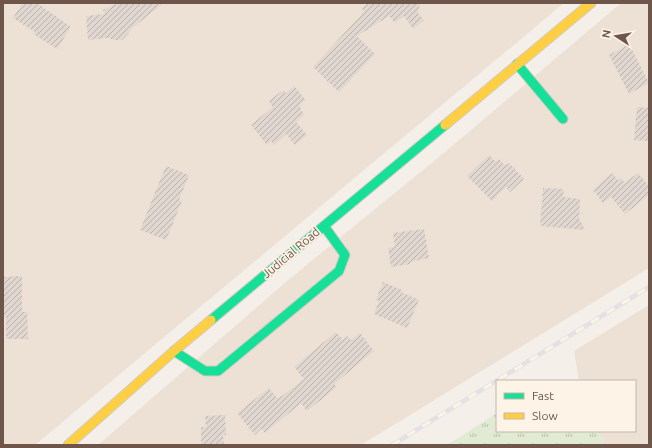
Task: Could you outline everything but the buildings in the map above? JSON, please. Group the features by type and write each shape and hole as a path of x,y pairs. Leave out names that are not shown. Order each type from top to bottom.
{"street":[{"name":"Judicial Road","path":"68,445 174,351 591,3"},
{"path":"517,64 563,119"},
{"path":"174,351 205,371 218,370 339,271 345,256 324,226"}],"shaded area":[{"path":"3,3 564,3 35,445 3,445"},
{"path":"621,3 649,3 649,268 361,445 98,445 287,281 445,152"},
{"path":"649,305 649,445 606,445 599,432 636,432 636,380 579,380 574,351"}],"green space":[{"path":"496,414 496,432 599,432 606,445 447,445"}],"railway":[{"path":"498,380 649,287"},
{"path":"392,445 496,381"}],"traffic: fast":[{"path":"517,64 563,119"},
{"path":"211,320 445,125"},
{"path":"174,351 205,371 218,371 339,271 345,255 324,226"}],"traffic: slow":[{"path":"445,125 591,3"},
{"path":"68,445 211,320"}]}
